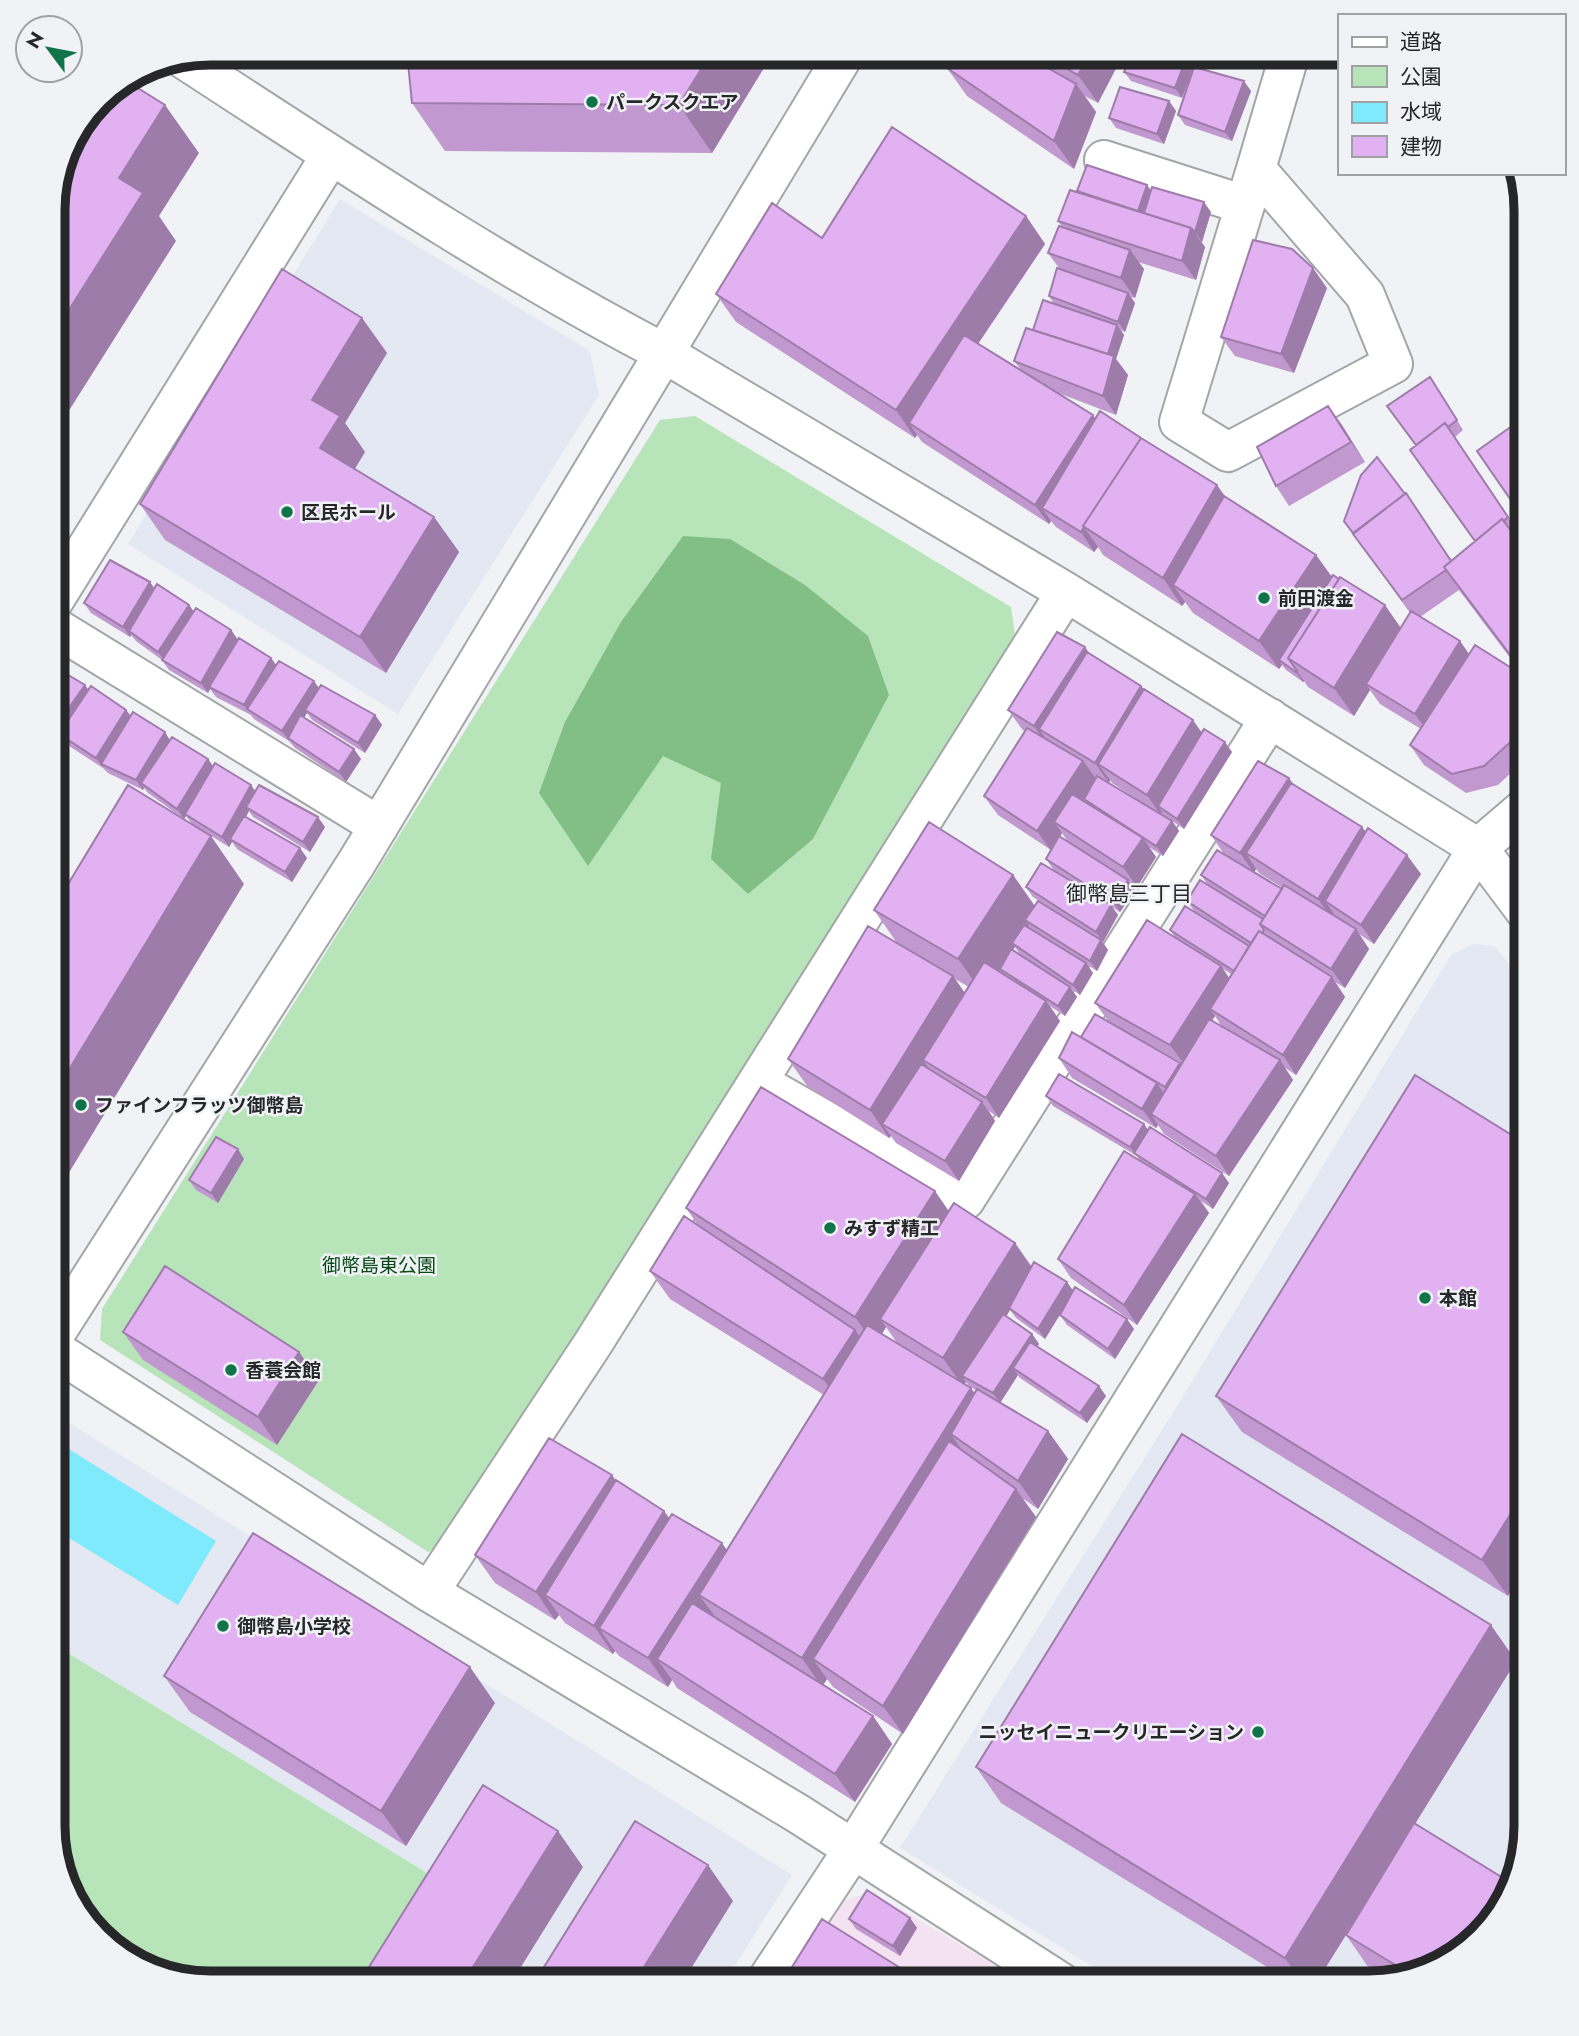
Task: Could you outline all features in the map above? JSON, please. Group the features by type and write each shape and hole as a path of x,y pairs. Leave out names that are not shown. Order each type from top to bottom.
{"street":[{"path":"65,1318 379,826 662,352 838,65"},
{"path":"1256,169 1365,295 1393,364 1228,452 1179,422 1286,65"},
{"path":"194,66 331,155 600,320 662,352 1066,592 1478,848 1514,895"},
{"path":"65,584 331,155"},
{"path":"1104,160 1245,205"},
{"path":"429,1592 592,1345 1066,592"},
{"path":"65,633 379,826"},
{"path":"758,1082 965,1200 1270,718"},
{"path":"773,1971 852,1851 1478,848 1514,818"},
{"path":"65,1357 429,1592 797,1813 852,1851 1043,1971"}],"shaded area":[{"path":"340,199 590,351 599,395 398,714 128,544"},
{"path":"1473,944 1495,946 1514,971 1514,1826 1507,1873 1490,1907 1465,1935 1450,1947 1416,1964 1369,1971 1100,1971 900,1848 1174,1411 1451,955"},
{"name":"御幣島小学校","path":"65,1420 792,1875 732,1971 210,1971 172,1966 137,1952 114,1935 89,1907 72,1873 66,1845"},
{"path":"872,1892 1004,1971 800,1971 842,1901"}],"green space":[{"name":"御幣島東公園","path":"695,416 1011,607 1015,635 460,1537 428,1552 100,1340 102,1309 660,420"},
{"path":"683,536 730,539 805,585 868,636 889,695 813,839 748,894 711,859 721,783 663,756 588,866 539,793 565,722 621,622"},
{"path":"65,1651 440,1881 384,1971 191,1970 154,1960 137,1952 101,1922 89,1907 72,1873 65,1826"}],"water":[{"path":"67,1448 216,1541 178,1605 65,1535"}],"building":[{"path":"408,65 704,65 679,105 412,103"},
{"path":"949,65 1042,65 1076,84 1054,141 947,68"},
{"path":"1061,65 1083,65 1078,75"},
{"path":"1127,65 1184,65 1175,88 1124,72"},
{"path":"1194,67 1244,81 1225,132 1178,115"},
{"path":"135,86 165,105 119,178 143,193 65,316 65,200 70,172 89,129 107,107"},
{"path":"1120,87 1169,101 1157,134 1109,118"},
{"path":"892,127 1026,216 896,410 716,294 772,203 822,238"},
{"path":"1087,165 1147,185 1138,211 1077,191"},
{"path":"1152,187 1204,202 1195,232 1191,228 1144,213"},
{"path":"1070,190 1191,228 1182,261 1058,221"},
{"path":"1059,226 1130,250 1121,278 1048,253"},
{"path":"1253,240 1292,249 1313,268 1281,354 1221,337"},
{"path":"1057,268 1128,293 1118,322 1049,296"},
{"name":"区民ホール","path":"282,269 362,318 312,400 340,416 320,448 434,517 360,637 140,504"},
{"path":"1043,300 1117,325 1108,354 1033,330"},
{"path":"1026,328 1114,356 1103,396 1014,361"},
{"path":"964,335 1093,415 1035,505 909,423"},
{"path":"1430,377 1457,420 1448,427 1445,423 1416,445 1387,406"},
{"path":"1328,406 1351,442 1276,486 1257,447"},
{"path":"1100,411 1141,438 1081,532 1042,508"},
{"path":"1445,423 1508,517 1475,541 1410,450"},
{"path":"1514,424 1514,505 1477,451"},
{"path":"1141,438 1217,485 1163,578 1083,526"},
{"path":"1377,457 1405,494 1353,533 1344,521 1361,475"},
{"path":"1406,493 1451,561 1444,567 1446,570 1402,600 1353,534"},
{"name":"前田渡金","path":"1224,496 1316,555 1259,641 1173,585"},
{"path":"1502,519 1514,535 1514,660 1444,567"},
{"path":"110,560 150,582 123,627 84,603"},
{"path":"1333,575 1339,579 1288,658 1296,672 1279,660"},
{"path":"1340,577 1385,605 1334,688 1288,658"},
{"path":"157,584 189,605 158,652 129,631"},
{"path":"196,608 231,630 201,683 162,660"},
{"path":"1411,611 1460,641 1415,714 1366,684"},
{"path":"1057,632 1085,647 1034,726 1008,710"},
{"path":"239,638 271,658 244,705 209,687"},
{"path":"1475,645 1513,669 1514,739 1484,766 1452,774 1410,745"},
{"path":"1087,652 1141,686 1095,763 1039,729"},
{"path":"279,661 314,681 282,731 247,709"},
{"path":"65,673 85,685 65,713"},
{"path":"321,685 375,715 358,743 305,710"},
{"path":"91,686 126,710 96,758 65,738 65,725"},
{"path":"1144,689 1193,720 1147,795 1098,764"},
{"path":"133,712 165,732 136,780 101,764"},
{"path":"300,715 354,749 339,772 288,738"},
{"path":"1027,728 1083,761 1037,831 984,796"},
{"path":"1204,729 1225,742 1177,819 1158,806"},
{"path":"172,737 208,759 177,809 141,783"},
{"path":"1258,761 1289,778 1240,853 1211,835"},
{"path":"215,763 251,785 222,837 185,814"},
{"path":"1097,776 1172,821 1156,846 1084,799"},
{"path":"1291,783 1362,827 1318,899 1246,853"},
{"path":"128,785 211,836 65,1076 65,889"},
{"path":"259,785 318,817 303,842 246,807"},
{"path":"1072,794 1143,838 1123,867 1054,822"},
{"path":"244,816 300,848 285,872 230,839"},
{"path":"929,822 1013,875 958,959 874,910"},
{"path":"1368,828 1407,855 1361,925 1325,901"},
{"path":"1059,836 1128,880 1113,902 1046,859"},
{"path":"1217,850 1282,889 1265,916 1201,875"},
{"path":"1041,863 1111,905 1096,932 1026,887"},
{"path":"1200,880 1263,919 1260,924 1264,930 1262,933 1259,931 1251,943 1187,901"},
{"path":"1284,885 1356,929 1331,969 1260,924"},
{"path":"1038,901 1101,940 1090,961 1025,920"},
{"path":"1185,906 1249,946 1234,971 1170,930"},
{"path":"1147,920 1221,966 1170,1045 1095,1003"},
{"path":"1024,925 1086,963 1073,985 1012,943"},
{"path":"868,926 953,976 870,1110 788,1059"},
{"path":"1259,931 1332,977 1283,1055 1210,1009"},
{"path":"1011,949 1070,987 1058,1006 1000,969"},
{"path":"984,962 1046,1001 986,1098 923,1060"},
{"path":"1095,1014 1180,1063 1165,1087 1081,1037"},
{"path":"1209,1019 1280,1060 1216,1156 1151,1114"},
{"path":"1072,1032 1157,1083 1142,1109 1059,1058"},
{"path":"921,1064 982,1102 945,1161 882,1124"},
{"path":"1059,1074 1144,1124 1130,1147 1046,1096"},
{"name":"本館","path":"1415,1075 1514,1137 1514,1508 1482,1560 1216,1396"},
{"name":"みすず精工","path":"761,1087 935,1191 855,1317 686,1208"},
{"path":"1150,1127 1222,1173 1206,1199 1134,1153"},
{"path":"216,1137 238,1149 211,1193 189,1180"},
{"path":"1124,1151 1195,1194 1124,1305 1058,1259"},
{"path":"954,1203 1015,1243 943,1358 880,1319"},
{"path":"684,1216 855,1330 823,1379 650,1271"},
{"path":"1034,1262 1067,1282 1038,1329 1009,1308"},
{"name":"香蓑会館","path":"165,1266 299,1352 258,1417 123,1332"},
{"path":"1075,1287 1127,1319 1108,1349 1060,1315"},
{"path":"1003,1314 1032,1334 993,1393 962,1376"},
{"path":"867,1325 971,1388 802,1658 699,1595"},
{"path":"1030,1342 1099,1386 1080,1413 1013,1368"},
{"path":"977,1389 1048,1431 1018,1481 951,1434"},
{"name":"ニッセイニュークリエーション","path":"1182,1434 1491,1625 1285,1958 976,1767"},
{"path":"549,1438 612,1475 536,1592 475,1555"},
{"path":"949,1441 1016,1489 883,1706 813,1659"},
{"path":"616,1480 664,1511 594,1626 545,1595"},
{"path":"672,1514 722,1543 648,1658 599,1628"},
{"path":"253,1533 470,1667 381,1811 164,1676"},
{"path":"692,1603 873,1716 835,1774 657,1659"},
{"path":"483,1785 558,1831 470,1971 367,1971"},
{"path":"635,1821 708,1865 642,1971 541,1971"},
{"path":"1414,1823 1504,1879 1490,1907 1465,1935 1450,1947 1416,1964 1400,1968 1346,1935"},
{"path":"867,1890 910,1918 893,1946 849,1919"},
{"path":"822,1919 902,1969 901,1971 790,1971"}],"place":[{"name":"パークスクエア","path":"592,102"},
{"name":"区民ホール","path":"287,512"},
{"name":"前田渡金","path":"1264,598"},
{"name":"ファインフラッツ御幣島","path":"81,1105"},
{"name":"みすず精工","path":"830,1228"},
{"name":"本館","path":"1425,1298"},
{"name":"香蓑会館","path":"231,1370"},
{"name":"御幣島小学校","path":"223,1626"},
{"name":"ニッセイニュークリエーション","path":"1258,1732"}],"district":[{"name":"御幣島三丁目","path":"1129,894"}]}
